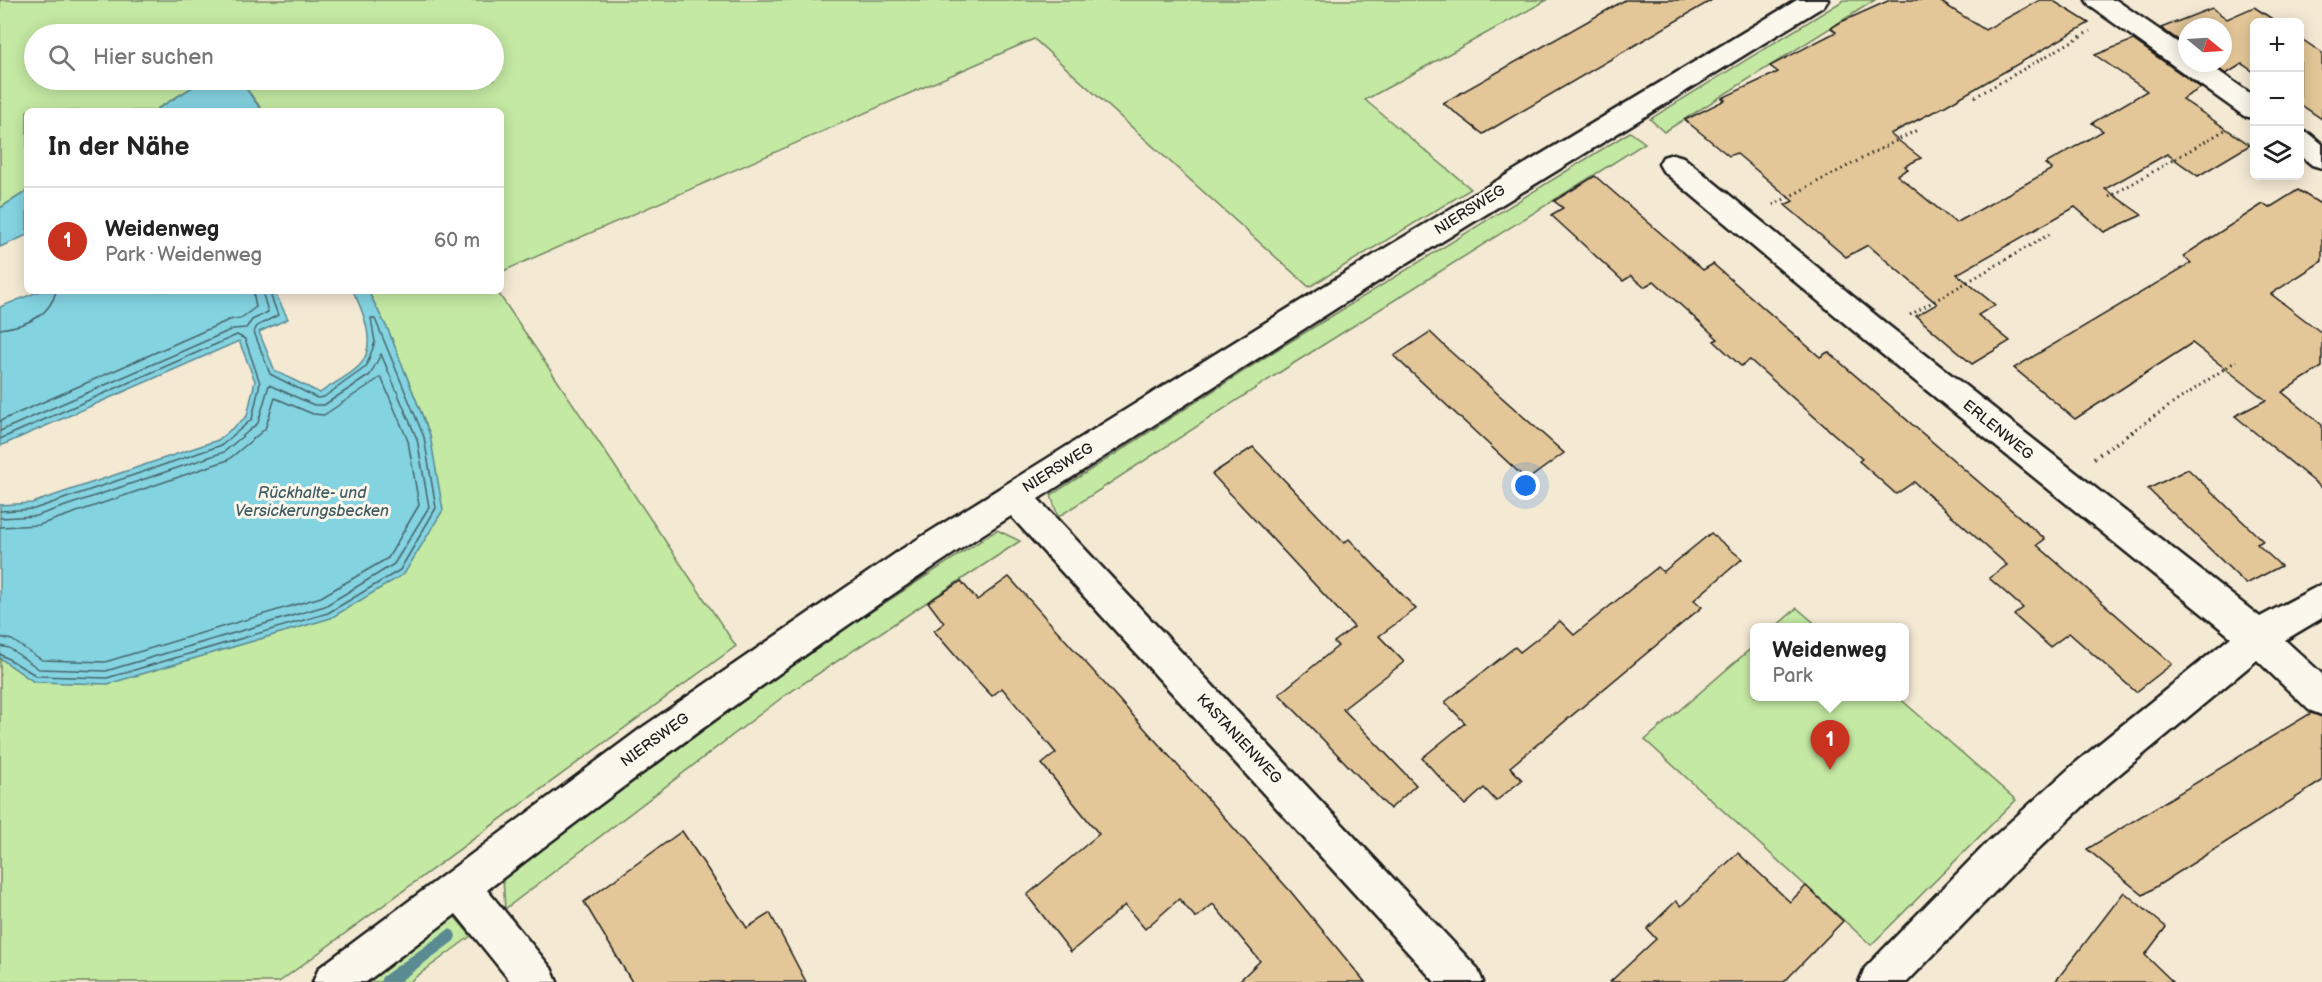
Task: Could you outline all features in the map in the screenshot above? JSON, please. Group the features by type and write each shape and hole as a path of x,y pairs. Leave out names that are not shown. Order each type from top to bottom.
{"street":[{"name":"NIERSWEG","path":"333,982 653,741 789,643 1014,496 1388,261 1815,0"},
{"path":"2109,7 2178,55"},
{"path":"2198,72 2245,117"},
{"path":"2304,144 2322,158"},
{"name":"ERLENWEG","path":"1673,164 1878,334 2258,637 2322,698"},
{"name":"KASTANIENWEG","path":"1014,496 1463,982"},
{"path":"1879,982 2045,815 2258,637 2322,600"},
{"path":"460,887 537,982"}],"path":[{"path":"1976,97 2109,7"},
{"path":"2109,197 2245,117"},
{"path":"1743,220 1917,130"},
{"path":"1878,334 2050,234"},
{"path":"2061,481 2236,361"}],"green space":[{"path":"0,0 1547,0 1365,100 1471,189 1309,287 1034,39 504,271 504,108 261,108 247,90 504,90 504,24 24,24 24,90 188,90 159,108 24,108 24,193 0,208"},
{"path":"1844,0 1875,0 1664,132 1650,119"},
{"path":"1630,132 1645,143 1291,365 1058,517 1051,495 1275,351"},
{"path":"370,294 499,294 736,646 279,982 0,982 0,658 35,682 430,435 389,332"},
{"path":"997,530 1020,541 784,696 505,909 503,878 772,676"},
{"path":"1797,608 1814,623 1780,623"},
{"path":"1750,649 1750,701 1903,701 2016,800 1871,945 1645,740"},
{"path":"453,915 471,936 409,982 364,982"}],"water":[{"path":"188,90 247,90 260,108 159,108"},
{"path":"24,193 24,236 0,247 0,208"},
{"name":"Rückhalte- und Versickerungsbecken","path":"32,294 276,294 288,319 259,332 275,371 320,393 355,370 365,358 367,329 354,294 370,294 389,332 430,435 443,510 404,574 331,618 108,684 34,682 0,658 0,505 32,503 218,440 247,416 255,381 239,341 0,446 0,307"}],"building":[{"path":"1625,0 1712,0 1483,134 1443,103"},
{"path":"1890,0 1938,0 1985,30 2040,0 2052,0 2089,23 1945,106 1890,134 1921,158 1905,166 1908,169 1897,175 1956,223 2052,169 2045,164 2103,131 2092,123 2147,91 2095,55 2133,40 2201,88 2182,99 2250,145 2198,176 2167,154 2105,189 2142,215 2104,232 2075,207 1957,274 1995,305 1978,315 2010,341 1972,364 1916,316 1937,304 1868,245 1846,257 1785,205 1793,201 1736,153 1729,156 1685,120 1725,100 1722,98 1778,72 1770,66 1836,32 1831,28"},
{"path":"2254,7 2271,18 2250,18 2250,69 2242,64 2232,70 2232,18 2229,18"},
{"path":"2212,8 2226,18 2186,18"},
{"path":"2178,21 2178,40 2161,28"},
{"path":"2304,41 2322,53 2322,119 2304,107"},
{"path":"1595,176 1703,270 1713,264 1820,357 1828,352 2045,539 2037,545 2172,664 2136,692 2069,633 2050,647 2014,615 2023,608 1989,578 2007,565 1914,482 1896,494 1859,461 1862,459 1750,360 1741,366 1714,341 1718,339 1654,281 1644,287 1631,276 1623,281 1551,215 1563,208 1554,201"},
{"path":"2298,190 2322,205 2322,261 2271,294 2322,333 2322,367 2282,392 2322,425 2322,488 2235,416 2266,400 2192,343 2075,419 2014,368 2191,263 2183,256 2263,204 2269,208"},
{"path":"1430,332 1564,453 1527,480 1394,356"},
{"path":"1253,447 1344,543 1349,539 1416,609 1379,636 1404,662 1343,709 1416,785 1390,809 1279,694 1338,646 1334,642 1354,627 1212,474"},
{"path":"2188,469 2263,541 2257,544 2281,566 2246,584 2148,489"},
{"path":"1711,533 1742,559 1694,600 1702,607 1510,767 1522,780 1496,801 1484,788 1465,805 1422,758 1465,723 1445,702 1515,647 1520,652 1560,621 1574,635 1658,567 1663,572"},
{"path":"1009,577 1291,892 1365,982 1238,982 1260,961 1213,904 1196,918 1179,899 1145,929 1125,905 1071,952 1027,895 1099,834 1042,764 1056,753 1002,688 992,696 934,631 944,623 928,602 961,581 977,600"},
{"path":"2311,713 2322,717 2322,781 2143,895 2087,849"},
{"path":"682,831 747,928 770,913 806,982 632,982 584,902"},
{"path":"1738,853 1790,902 1806,886 1843,921 1784,982 1610,982 1656,939 1647,929 1676,901 1681,906"},
{"path":"2124,892 2166,927 2145,955 2173,982 2055,982"}],"waterway":[{"path":"387,982 449,936"}],"place":[{"name":"Weidenweg","path":"1830,770"}]}
